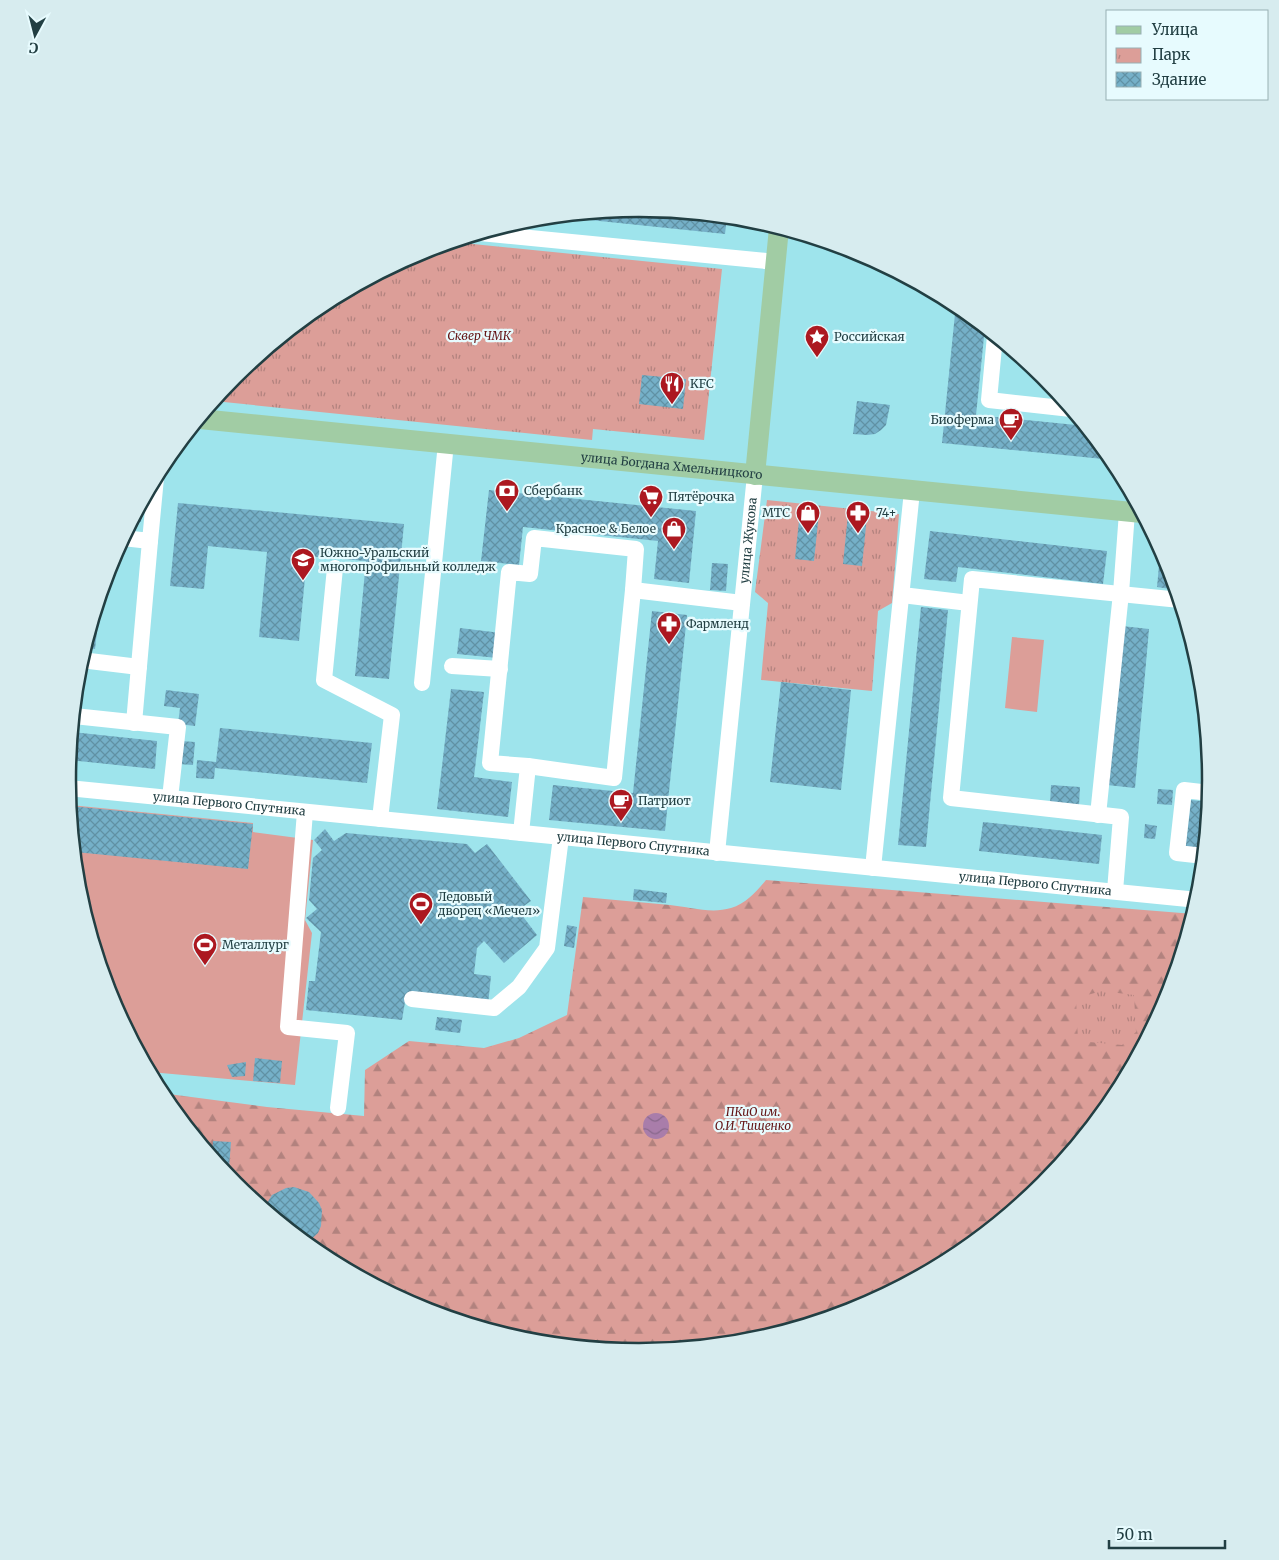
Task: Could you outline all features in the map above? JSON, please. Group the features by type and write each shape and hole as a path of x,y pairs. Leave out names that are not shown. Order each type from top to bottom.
{"main road":[{"name":"улица Жукова","path":"755,475 778,235"},
{"name":"улица Богдана Хмельницкого","path":"207,420 1135,512"}],"street":[{"path":"499,235 776,262"},
{"path":"994,343 989,400 1062,408"},
{"path":"422,683 446,443"},
{"name":"улица Жукова","path":"717,853 755,475"},
{"path":"873,868 912,491"},
{"path":"134,722 154,494"},
{"path":"1098,816 1121,593 1135,513"},
{"path":"534,538 636,549 633,590 614,778 528,766 490,763 509,572 530,574 534,538"},
{"path":"130,539 150,541"},
{"path":"335,568 324,680 392,715 380,819"},
{"path":"1115,891 1121,817 1098,816 951,798 972,580 1173,599"},
{"path":"633,590 742,603"},
{"path":"902,595 969,604"},
{"path":"89,661 139,667"},
{"path":"452,666 500,669"},
{"path":"80,717 178,727 170,798"},
{"path":"521,833 528,766"},
{"name":"улица Первого Спутника","path":"76,789 1190,899"},
{"path":"1198,855 1177,853 1184,790 1203,792"},
{"path":"305,812 288,1027 347,1033 338,1108"},
{"path":"412,999 494,1008 519,987 547,948 560,837"}],"green space":[{"name":"Сквер ЧМК","path":"469,244 722,269 704,440 593,429 592,440 223,402 268,357 297,333 358,292 424,260"},
{"path":"767,500 899,514 892,603 878,611 872,691 761,680 768,603 755,592"},
{"path":"1012,637 1044,640 1037,712 1005,708"},
{"name":"Металлург","path":"77,806 253,823 253,832 313,840 305,920 312,933 295,1085 159,1073 134,1029 119,996 95,926 81,854"},
{"name":"ПКиО им. О.И. Тищенко","path":"766,880 1187,913 1173,961 1160,996 1127,1062 1108,1093 1086,1123 1038,1178 982,1227 921,1268 889,1285 821,1313 749,1332 676,1342 603,1342 566,1338 494,1324 424,1300 358,1268 297,1227 241,1178 216,1151 172,1094 267,1107 364,1116 365,1070 409,1041 484,1048 519,1038 567,1015 583,897 723,910 736,906 754,893"},
{"path":"1102,991 1134,995 1136,1032 1122,1045 1078,1041 1076,998"}],"water":[{"path":"656,1113 665,1117 669,1126 665,1135 656,1139 647,1135 643,1126 647,1117"}],"building":[{"path":"640,217 676,218 726,224 725,234 587,220"},
{"path":"955,314 984,335 976,415 1076,425 1102,459 942,443"},
{"path":"642,375 686,379 683,409 639,404"},
{"path":"857,401 890,405 886,425 881,430 875,434 853,434"},
{"path":"489,490 696,511 689,583 654,579 658,541 523,527 519,565 481,561"},
{"path":"178,503 404,524 389,679 355,676 366,561 307,556 299,641 259,637 267,552 208,546 204,589 170,586"},
{"path":"800,511 819,513 814,561 795,559"},
{"path":"848,514 867,516 862,566 843,564"},
{"path":"930,531 1107,551 1103,584 958,567 956,582 924,579"},
{"path":"1159,562 1169,589 1157,587"},
{"path":"712,563 728,564 726,591 710,590"},
{"path":"921,607 948,610 926,847 898,845"},
{"path":"652,611 687,615 665,831 549,820 553,785 633,793"},
{"path":"98,626 95,649 92,649"},
{"path":"1122,626 1149,629 1135,788 1107,785"},
{"path":"460,628 501,633 498,658 457,654"},
{"path":"781,682 851,690 841,790 770,782"},
{"path":"451,689 484,692 474,777 512,782 508,817 437,809"},
{"path":"166,690 199,694 195,726 178,724 180,708 164,706"},
{"path":"220,728 372,743 367,783 215,768 214,779 196,778 197,760 216,762"},
{"path":"78,733 157,741 155,769 77,761"},
{"path":"181,741 195,742 193,765 178,764"},
{"path":"1051,785 1080,787 1079,806 1050,804"},
{"path":"1158,789 1173,790 1172,805 1157,804"},
{"path":"1191,800 1202,801 1198,851 1185,850"},
{"path":"77,807 253,824 248,869 81,853"},
{"path":"983,822 1102,835 1099,864 979,851"},
{"path":"1145,824 1157,826 1155,839 1144,838"},
{"name":"Ледовый дворец «Мечел»","path":"325,829 334,841 346,833 467,844 475,853 487,844 531,901 518,910 537,935 504,963 484,941 477,948 474,974 491,976 488,1005 406,996 402,1020 306,1010 309,981 315,981 321,932 306,918 317,909 309,900 313,858 322,850 314,840"},
{"path":"634,889 667,893 666,903 633,900"},
{"path":"567,925 577,927 574,948 564,946"},
{"path":"437,1017 462,1020 460,1033 435,1030"},
{"path":"255,1058 282,1061 280,1083 253,1081"},
{"path":"246,1062 245,1076 232,1077 227,1065"},
{"path":"213,1141 231,1142 229,1165 216,1151 213,1147"},
{"path":"294,1187 309,1192 319,1203 322,1210 321,1226 318,1233 313,1238 267,1202 272,1195 286,1188"}],"place":[{"name":"Российская","path":"817,358"},
{"name":"KFC","path":"672,405"},
{"name":"Биоферма","path":"1011,441"},
{"name":"Сбербанк","path":"507,512"},
{"name":"Пятёрочка","path":"651,518"},
{"name":"МТС","path":"808,534"},
{"name":"74+","path":"858,534"},
{"name":"Красное & Белое","path":"674,550"},
{"name":"Южно-Уральский многопрофильный колледж","path":"303,581"},
{"name":"Фармленд","path":"669,645"},
{"name":"Патриот","path":"621,822"},
{"name":"Ледовый дворец «Мечел»","path":"421,925"},
{"name":"Металлург","path":"205,966"}]}
